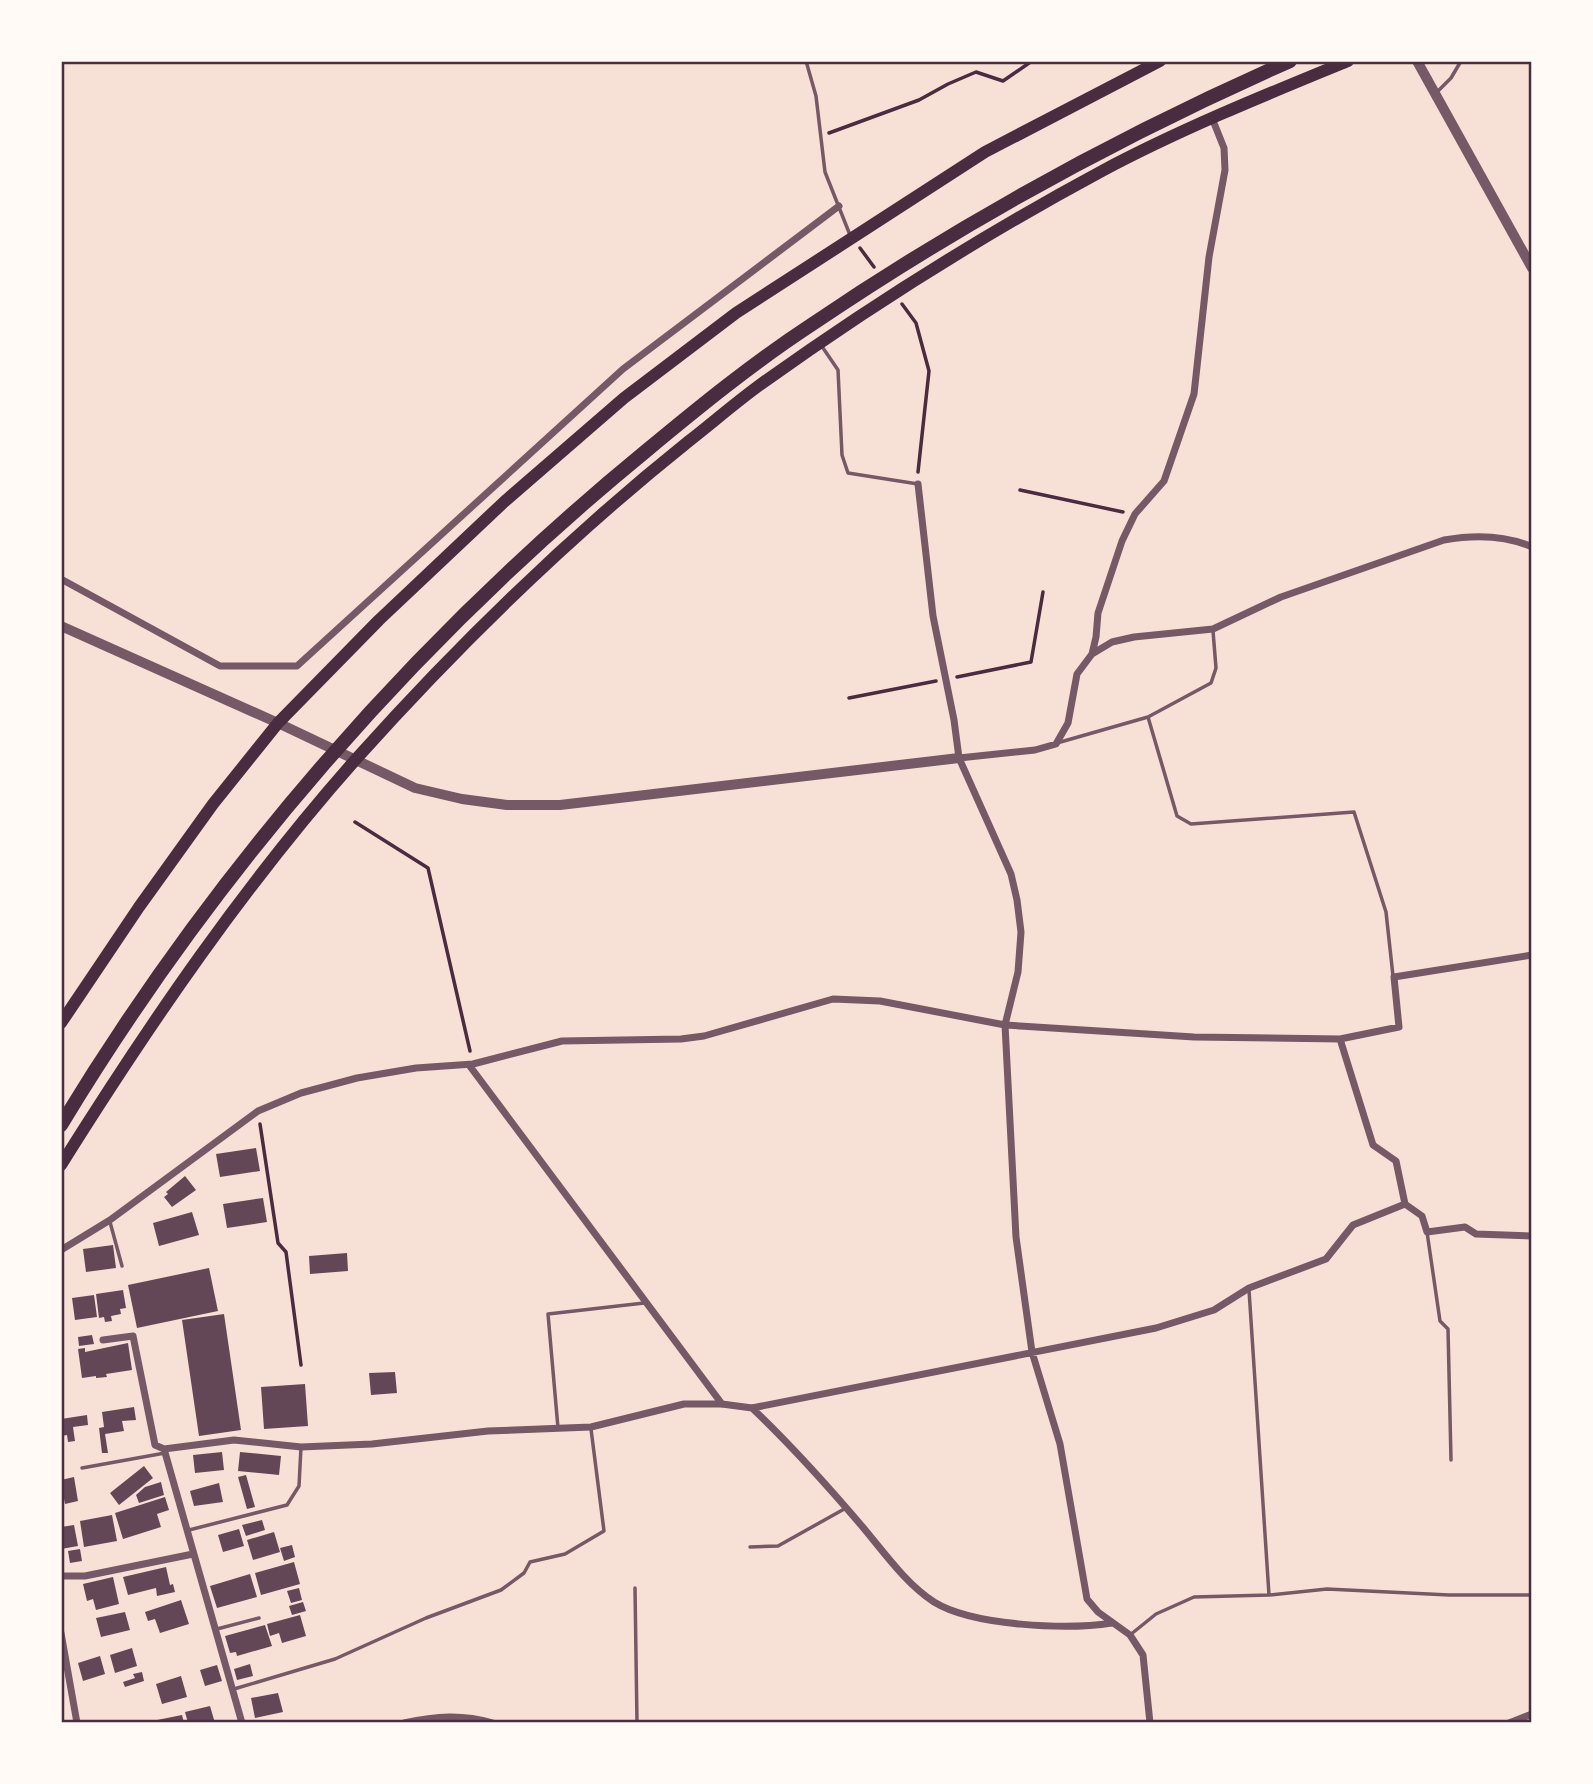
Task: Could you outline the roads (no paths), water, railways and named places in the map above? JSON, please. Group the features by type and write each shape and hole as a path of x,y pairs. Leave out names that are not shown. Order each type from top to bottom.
{"highway":[{"path":"61,1023 139,906 213,804 278,723 379,620 494,511 624,398 736,313 985,152 1160,61"},
{"path":"61,1125 154,981 220,889 372,709 533,547 713,396 808,326 1011,200 1214,94 1290,61"},
{"path":"61,1165 132,1051 221,926 355,760 450,657 551,559 662,463 755,389 895,294 1000,228 1083,182 1212,118 1348,61"}],"street":[{"path":"1417,61 1532,268"},
{"path":"1092,654 1098,613 1122,541 1135,514 1164,481 1194,394 1209,257 1225,170 1224,148 1212,118"},
{"path":"61,579 220,666 297,666 623,369 838,206"},
{"path":"918,484 933,616 960,758 1011,874 1017,900 1021,932 1018,972 1005,1025 1016,1237 1032,1352 1060,1444 1087,1599 1112,1623 1130,1635 1143,1655 1150,1723"},
{"path":"61,626 415,788 462,799 507,804 560,805 1035,750 1056,744 1068,723 1077,674 1092,654 1112,642 1213,629 1281,597 1444,540 1466,536 1501,539 1532,547"},
{"path":"61,1250 110,1220 258,1111 302,1093 358,1078 416,1068 471,1064 562,1041 681,1040 704,1036 833,999 880,1001 1005,1025 1194,1037 1340,1039 1399,1027 1394,977 1532,955"},
{"path":"1340,1039 1373,1145 1396,1161 1405,1204 1422,1216 1427,1232 1465,1227 1476,1234 1532,1236"},
{"path":"471,1064 722,1404"},
{"path":"164,1451 234,1440 301,1447 372,1444 488,1431 591,1427 684,1405 722,1404 752,1408 1156,1328 1214,1310 1248,1288 1326,1259 1353,1225 1405,1204"},
{"path":"103,1340 133,1336 155,1445 164,1451 242,1723"},
{"path":"752,1408 807,1463 906,1578 934,1601 957,1612 1030,1624 1092,1626 1112,1623"},
{"path":"61,1576 85,1576 193,1554"},
{"path":"61,1633 78,1723"},
{"path":"1509,1723 1532,1714"},
{"path":"404,1723 440,1716 474,1718 493,1723"}],"lane":[{"path":"806,61 816,96 825,172 851,237"},
{"path":"1435,94 1451,78 1461,61"},
{"path":"820,344 838,370 842,455 848,473 918,484"},
{"path":"1056,744 1147,718 1211,684 1216,668 1213,629"},
{"path":"1147,718 1177,816 1191,824 1354,812 1387,912 1394,977"},
{"path":"110,1220 122,1266"},
{"path":"1427,1232 1440,1321 1448,1329 1451,1460"},
{"path":"1248,1288 1269,1595"},
{"path":"558,1428 548,1314 647,1303"},
{"path":"232,1690 335,1658 426,1618 501,1590 524,1573 530,1562 565,1554 604,1531 591,1427"},
{"path":"187,1530 287,1505 299,1486 301,1447"},
{"path":"82,1468 164,1451"},
{"path":"750,1547 778,1546 846,1508"},
{"path":"635,1588 637,1723"},
{"path":"1130,1635 1156,1614 1194,1597 1269,1595 1327,1589 1449,1595 1532,1595"},
{"path":"215,1630 259,1618"}]}
